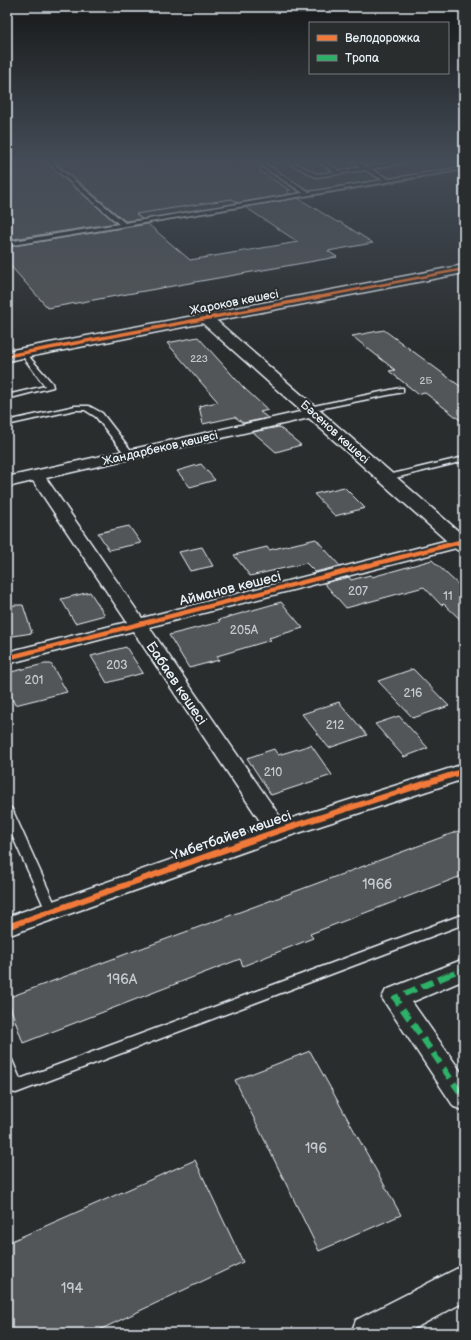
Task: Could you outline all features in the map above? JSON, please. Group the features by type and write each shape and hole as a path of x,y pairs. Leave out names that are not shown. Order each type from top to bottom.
{"main road":[{"name":"Жароков көшесі","path":"7,356 464,269"},
{"name":"Бәсенов көшесі","path":"205,318 462,544"},
{"path":"370,1333 464,1283"}],"street":[{"name":"Жандарбеков көшесі","path":"7,482 130,455 311,411"},
{"name":"Бабаев көшесі","path":"37,476 278,831"},
{"name":"Айманов көшесі","path":"7,658 137,624 462,544"},
{"name":"Үмбетбайев көшесі","path":"7,927 278,831 464,771"},
{"path":"464,969 396,998 464,1098"}],"lane":[{"path":"7,244 124,225"},
{"path":"7,397 49,387 49,385 23,353"},
{"path":"311,411 400,390"},
{"path":"7,422 75,408 86,408 99,415 130,455"},
{"path":"387,478 464,459"},
{"path":"7,811 52,911"},
{"path":"7,1064 16,1087 464,919"}],"shaded area":[{"path":"7,225 142,225 7,247"}],"building":[{"path":"7,225 106,225 7,240"},
{"path":"145,225 149,225 190,260 298,242 272,225 344,225 373,243 328,251 337,257 48,308 7,262 7,247"},
{"path":"384,330 464,389 464,423 424,392 418,394 389,371 395,370 352,336"},
{"path":"198,337 244,388 268,410 260,412 268,418 243,423 235,417 203,424 199,406 218,402 167,343"},
{"path":"279,427 301,445 276,452 253,432"},
{"path":"201,464 215,480 190,487 177,471"},
{"path":"344,487 365,508 335,516 314,494"},
{"path":"129,526 141,543 109,550 98,533"},
{"path":"316,539 340,566 315,572 306,563 250,576 234,555 267,547 269,550"},
{"path":"202,547 213,566 190,571 179,552"},
{"path":"432,560 464,590 464,623 444,604 441,605 424,587 346,608 324,583 349,577 351,580 370,575 372,577"},
{"path":"90,592 105,615 75,623 61,599"},
{"path":"281,602 303,628 269,638 271,640 217,656 219,660 189,668 169,635 220,622 218,620"},
{"path":"23,605 32,633 7,637 7,606"},
{"path":"126,647 143,673 107,683 91,656"},
{"path":"44,664 51,664 67,692 15,705 7,687 7,673"},
{"path":"413,669 449,706 413,718 378,681"},
{"path":"339,702 367,735 329,748 302,714"},
{"path":"399,716 428,748 404,757 375,724"},
{"path":"311,745 332,775 271,795 247,758 274,749 278,755"},
{"path":"464,829 464,875 310,934 313,938 243,966 240,959 23,1043 7,998"},
{"path":"310,1051 401,1215 319,1251 235,1080"},
{"path":"195,1160 243,1262 93,1333 7,1333 7,1243"}],"marked path":[{"path":"464,969 395,998 464,1098"}],"cycle path":[{"path":"7,356 464,269"},
{"path":"7,658 460,542"},
{"path":"7,927 278,831 464,771"}]}
